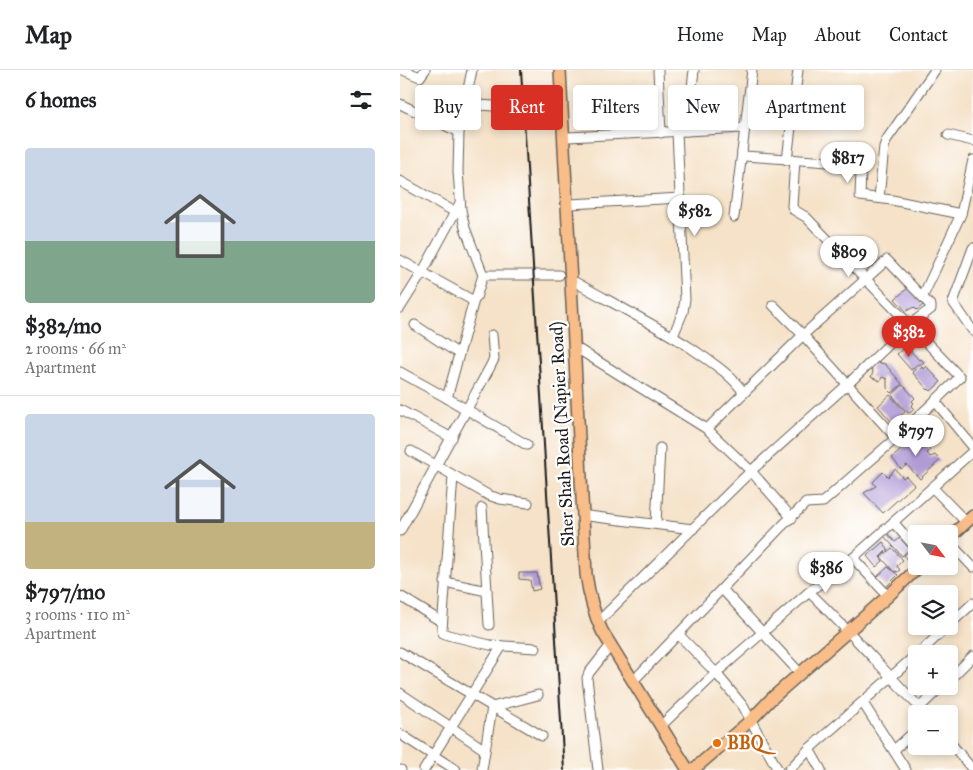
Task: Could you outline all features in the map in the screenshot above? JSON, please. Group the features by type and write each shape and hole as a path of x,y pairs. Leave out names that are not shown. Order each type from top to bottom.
{"main road":[{"name":"Sher Shah Road (Napier Road)","path":"560,70 586,574 589,597 594,612 611,645 692,770"},
{"path":"958,530 970,519"},
{"path":"692,770 751,720 800,673 910,575"},
{"name":"Sher Shah Road (Napier Road)","path":"642,692 664,722 692,770"}],"street":[{"path":"403,70 420,78 425,70"},
{"path":"469,85 472,70"},
{"path":"658,70 661,133"},
{"path":"687,132 694,70"},
{"path":"734,217 752,70"},
{"path":"636,678 806,503 823,502 896,438 960,377 806,217 794,210 792,206 791,160 798,70"},
{"path":"879,198 884,147 887,139 935,70"},
{"path":"400,104 459,132 458,172 460,203 465,228 482,275 447,398"},
{"path":"568,137 744,128"},
{"path":"673,336 683,312 685,299 677,132"},
{"path":"948,135 973,141"},
{"path":"742,152 744,156 748,157 860,166 860,196 961,214"},
{"path":"923,296 961,214 973,160"},
{"path":"400,181 455,212"},
{"path":"570,204 681,198"},
{"path":"400,308 422,273 460,203"},
{"path":"973,248 953,302 973,331"},
{"path":"400,260 474,300"},
{"path":"600,620 751,470 848,384 909,325 931,309 932,306 887,260 803,335 706,429"},
{"path":"482,275 559,275"},
{"path":"575,282 673,336 721,368 735,381 744,393"},
{"path":"773,305 803,335 896,438"},
{"path":"415,325 459,354"},
{"path":"400,531 494,359 492,335"},
{"path":"578,348 706,429 751,470 792,518"},
{"path":"400,372 527,445"},
{"path":"935,401 973,447"},
{"path":"400,410 452,438"},
{"path":"656,524 660,448"},
{"path":"411,451 488,495 500,499 528,503"},
{"path":"664,722 762,633 809,592 853,558 973,451"},
{"path":"453,476 442,630 448,634 490,645 536,648"},
{"path":"932,487 970,519"},
{"path":"482,508 489,625"},
{"path":"588,516 693,529"},
{"path":"893,522 908,539"},
{"path":"958,551 973,567"},
{"path":"853,558 888,596"},
{"path":"445,582 487,591"},
{"path":"722,589 800,673"},
{"path":"809,592 849,631 917,705"},
{"path":"400,596 442,622"},
{"path":"958,617 973,603"},
{"path":"679,635 743,706 778,770"},
{"path":"927,645 938,635"},
{"path":"598,770 587,678 611,645"},
{"path":"424,770 502,646"},
{"path":"400,652 542,736"},
{"path":"958,671 973,656"},
{"path":"789,770 809,749 908,662"},
{"path":"400,693 485,750"},
{"path":"492,707 538,695"},
{"path":"928,705 935,695"},
{"path":"863,703 906,770"},
{"path":"482,770 492,707"},
{"path":"400,734 456,770"},
{"path":"894,750 908,737"},
{"path":"809,749 821,770"},
{"path":"958,752 973,770"}],"building":[{"path":"909,287 920,298 918,299 923,305 917,310 914,307 906,311 895,299"},
{"path":"906,346 919,360 921,359 924,362 911,370 897,354"},
{"path":"876,362 885,364 902,384 892,393 887,388 887,379 882,377 880,381 871,377 873,372 871,367"},
{"path":"926,366 941,382 931,391 912,372 918,367 923,369"},
{"path":"903,385 915,398 911,406 914,409 908,413 892,395"},
{"path":"890,395 905,412 899,417 902,421 895,426 878,406"},
{"path":"919,434 928,444 926,446 930,450 927,453 930,457 935,455 940,460 920,479 907,465 901,469 892,458"},
{"path":"895,469 903,478 906,476 914,485 883,513 864,493 876,486 873,482 883,472 888,477"},
{"path":"886,532 895,542 900,538 908,547 908,551 902,556 883,535"},
{"path":"883,542 888,549 880,557 883,561 876,567 867,556"},
{"path":"892,548 903,560 897,566 900,570 897,572 894,572 881,557"},
{"path":"908,551 908,562 904,555"},
{"path":"888,567 898,575 886,587 877,577"},
{"path":"519,573 537,573 540,589 532,591 530,580 519,579"}],"railway":[{"path":"521,70 564,770"}],"place":[{"name":"BBQ","path":"717,743"}]}
